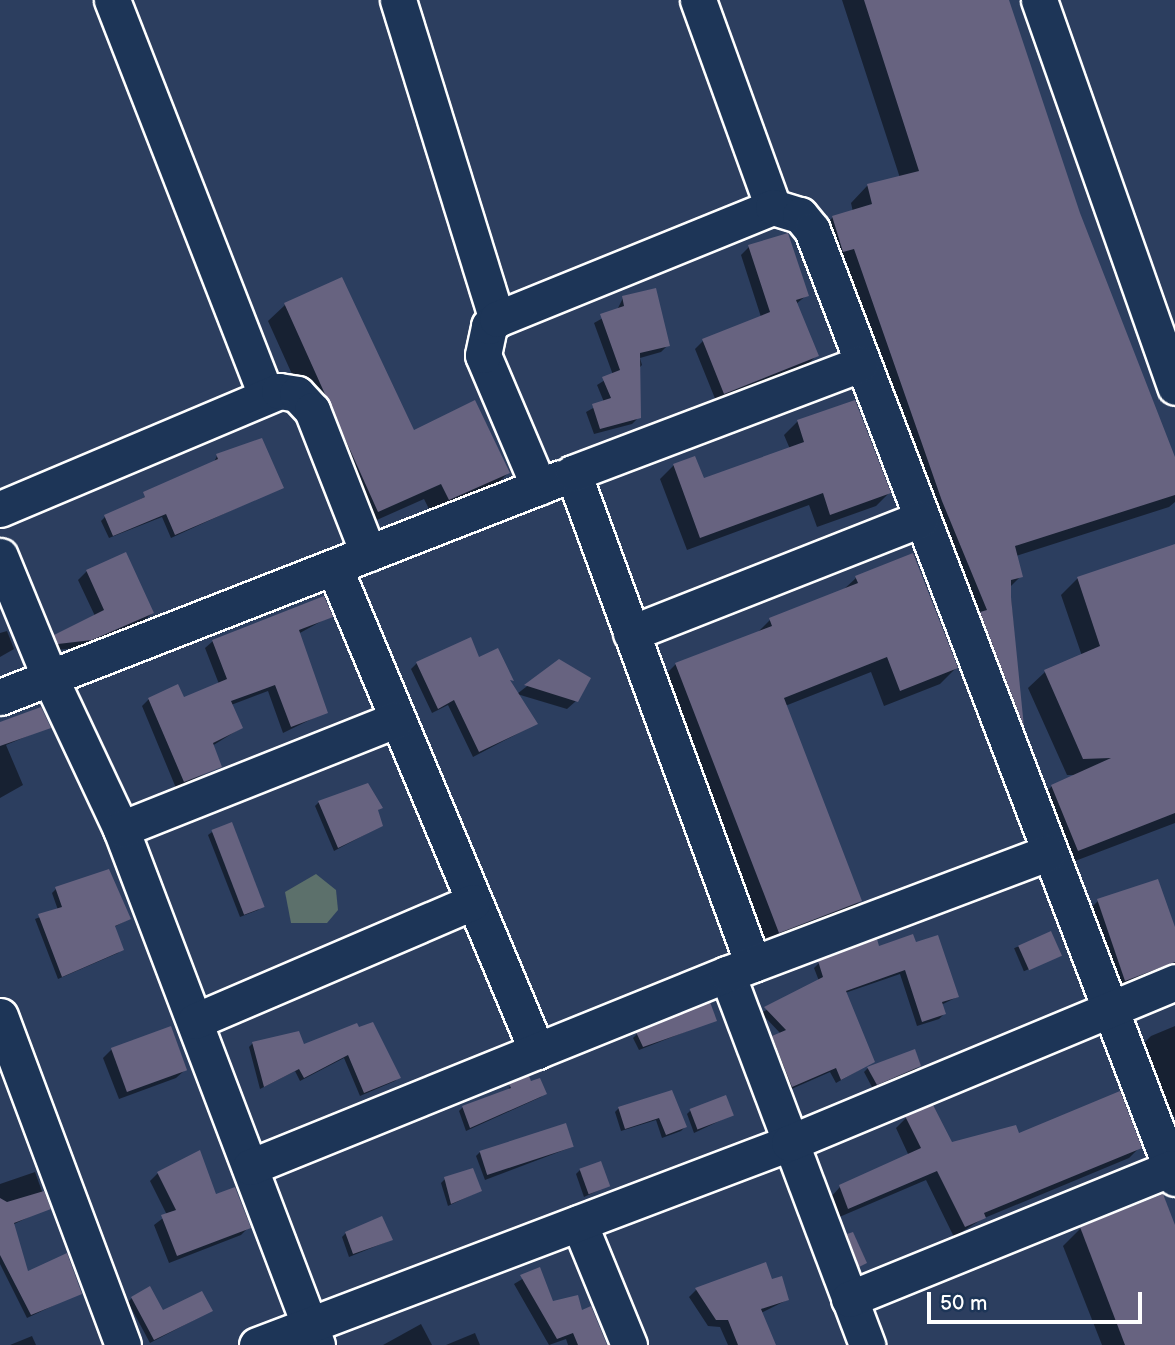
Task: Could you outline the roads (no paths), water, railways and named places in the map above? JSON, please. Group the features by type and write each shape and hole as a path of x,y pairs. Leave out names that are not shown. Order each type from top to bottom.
{"street":[{"path":"112,0 266,395"},
{"path":"1039,0 1175,387"},
{"path":"401,1 497,318"},
{"path":"703,2 773,207"},
{"path":"539,487 483,355 489,326 497,318 773,207 800,215 812,230 860,364 1109,1009 1162,1106 1173,1173 849,1299"},
{"path":"0,697 860,364"},
{"path":"0,509 279,391 297,394 312,410 368,554"},
{"path":"573,473 631,633 740,969 789,1143 867,1345"},
{"path":"631,633 920,519"},
{"path":"0,556 50,678 121,829 313,1335"},
{"path":"334,567 537,1051"},
{"path":"121,829 397,719"},
{"path":"250,1167 740,969 1048,853"},
{"path":"195,1021 473,902"},
{"path":"257,1345 313,1335 579,1223 789,1143 1175,982"},
{"path":"0,1016 123,1345"},
{"path":"579,1223 629,1345"}]}
